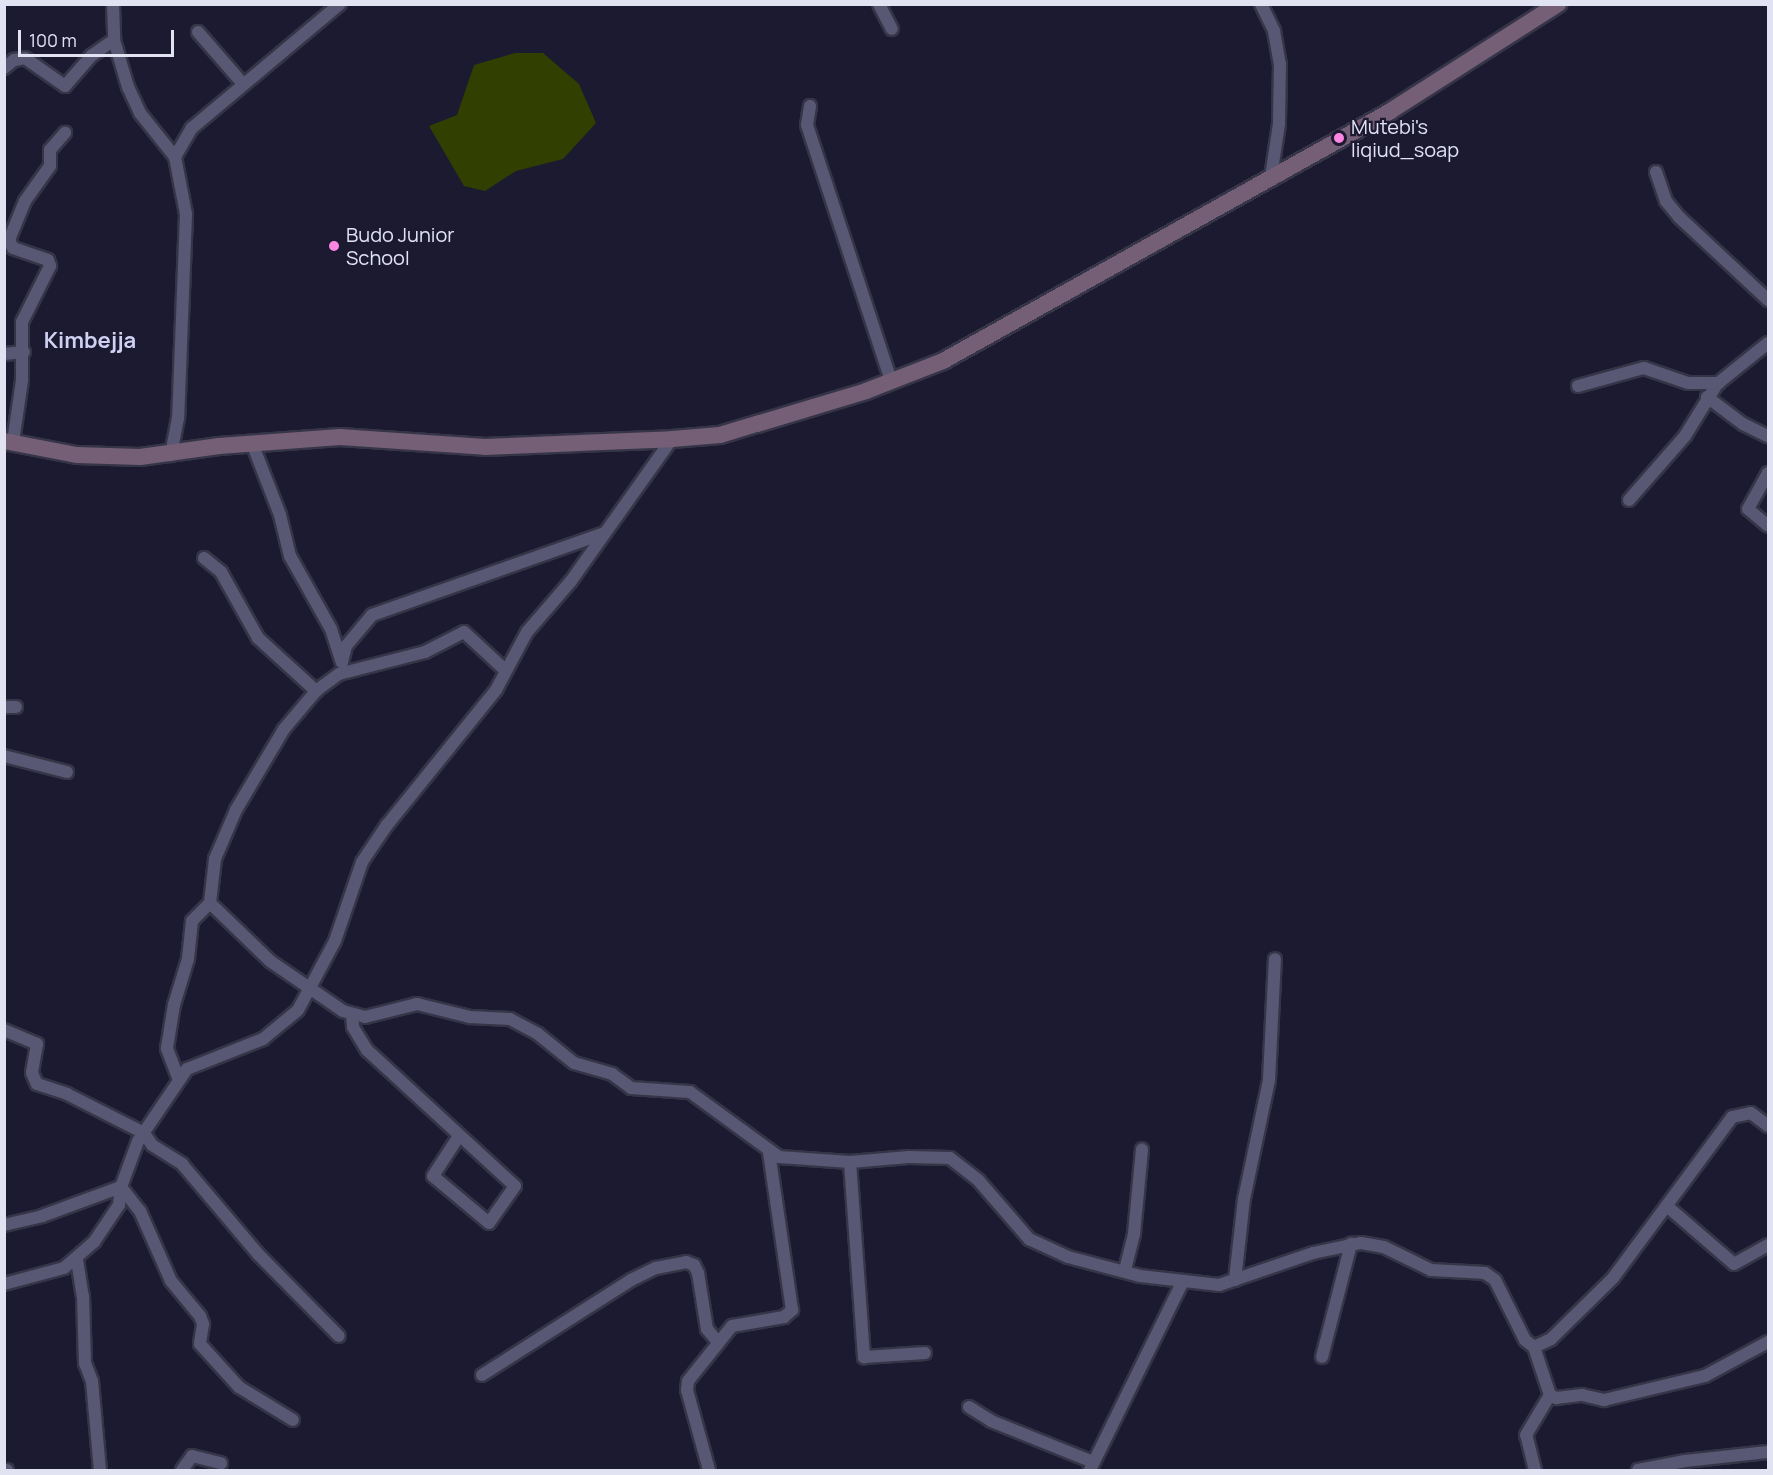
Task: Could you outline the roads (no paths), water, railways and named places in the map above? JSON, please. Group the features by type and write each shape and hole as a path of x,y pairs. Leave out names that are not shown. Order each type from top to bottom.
{"street":[{"path":"113,4 114,40 136,106 175,157 186,214 178,418 171,455"},
{"path":"175,157 192,129 340,4"},
{"path":"879,4 892,28"},
{"path":"1261,4 1274,31 1280,64 1279,124 1271,177"},
{"path":"65,133 50,150 50,166 25,201 9,240 13,248 48,260 50,266 22,322 24,352 9,441 77,455 171,455 252,443 340,437 485,447 672,440 720,435 891,381 943,361 1476,60 1558,4"},
{"path":"198,32 243,84"},
{"path":"4,68 20,58 31,62 65,86 91,56 114,40"},
{"path":"810,106 807,125 891,381"},
{"path":"1656,172 1666,201 1679,217 1768,300"},
{"path":"1629,500 1685,436 1707,397 1719,382 1768,343"},
{"path":"4,354 24,352"},
{"path":"1578,386 1644,368 1688,383 1719,382"},
{"path":"1707,397 1743,424 1768,436"},
{"path":"4,1284 45,1276 78,1260 114,1218 120,1187 144,1133 178,1080 198,1061 275,1031 298,1010 311,990 335,941 362,862 387,825 496,690 527,632 571,581 602,534 672,440"},
{"path":"252,443 280,515 290,556 331,629 344,667"},
{"path":"1768,473 1748,509 1768,525"},
{"path":"344,667 346,646 372,615 602,534"},
{"path":"204,558 221,572 258,638 316,691"},
{"path":"178,1080 167,1048 174,1005 188,959 192,921 210,903 215,859 236,810 269,750 316,691 344,667 425,651 464,632 505,670"},
{"path":"4,756 67,772"},
{"path":"210,903 270,961 352,1015 365,1017 417,1004 470,1017 510,1019 538,1034 574,1063 612,1074 631,1088 690,1092 743,1128 769,1152 791,1159 850,1162 909,1156 950,1158 980,1181 1029,1239 1068,1257 1182,1283 1210,1286 1351,1244 1378,1245 1431,1270 1489,1275 1503,1292 1525,1340 1534,1347 1550,1395 1556,1398 1582,1395 1604,1400 1683,1382 1728,1365 1768,1342"},
{"path":"1235,1280 1244,1199 1269,1080 1275,958"},
{"path":"352,1015 353,1027 367,1050 515,1186 489,1223 433,1176 459,1136"},
{"path":"4,1030 37,1044 32,1074 37,1084 67,1094 144,1133 152,1145 182,1164 258,1254 339,1336"},
{"path":"1534,1347 1544,1344 1590,1302 1668,1207 1732,1117 1751,1113 1768,1126"},
{"path":"1125,1270 1134,1234 1142,1149"},
{"path":"709,1470 687,1390 693,1372 711,1356 718,1342 732,1326 784,1317 792,1310 769,1152"},
{"path":"850,1162 864,1357 925,1353"},
{"path":"4,1225 42,1216 120,1187"},
{"path":"120,1187 140,1211 162,1254 166,1274 200,1316 203,1324 200,1344 239,1387 293,1420"},
{"path":"1668,1207 1734,1264 1768,1245"},
{"path":"1322,1357 1351,1244"},
{"path":"78,1260 83,1296 85,1363 92,1381 100,1470"},
{"path":"482,1375 624,1284 656,1268 686,1262 694,1265 698,1273 707,1329 718,1342"},
{"path":"969,1407 991,1421 1092,1466 1182,1283"},
{"path":"1535,1470 1526,1435 1550,1395"},
{"path":"1638,1470 1768,1452"},
{"path":"182,1470 192,1456 221,1463"}],"place":[{"name":"Mutebi's liqiud_soap","path":"1339,138"},
{"name":"Budo Junior School","path":"334,246"}],"district":[{"name":"Kimbejja","path":"90,341"}]}
